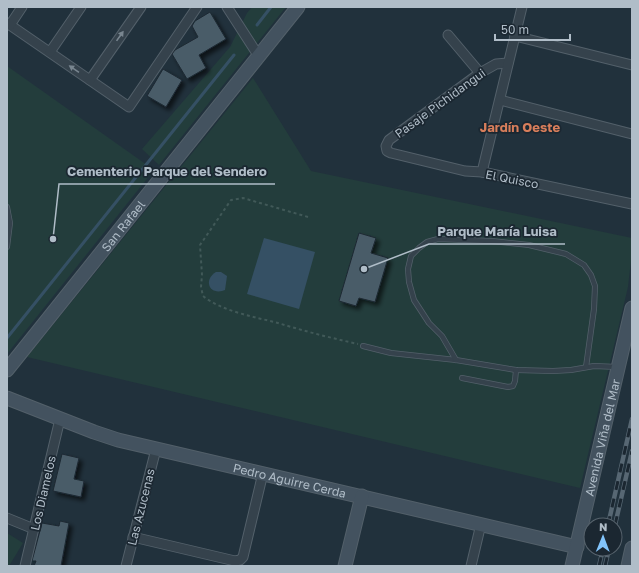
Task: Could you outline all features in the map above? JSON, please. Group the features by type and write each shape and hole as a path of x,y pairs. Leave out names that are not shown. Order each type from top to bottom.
{"street":[{"path":"22,7 8,24 129,106 196,7"},
{"path":"50,52 81,7"},
{"path":"90,80 141,7"},
{"path":"227,7 258,55"},
{"name":"San Rafael","path":"7,370 298,7"},
{"path":"482,172 522,7"},
{"path":"448,35 480,73"},
{"path":"515,36 632,64"},
{"name":"Pasaje Pichidangui","path":"391,154 386,149 386,144 389,140 480,73 496,64 508,63"},
{"path":"500,100 632,134"},
{"name":"El Quisco","path":"391,154 465,171 482,172 632,204"},
{"name":"Avenida Viña del Mar","path":"572,566 632,308"},
{"name":"Pedro Aguirre Cerda","path":"7,398 104,436 577,547"},
{"name":"Los Diamelos","path":"25,566 60,419"},
{"name":"Las Azucenas","path":"126,566 156,449"},
{"path":"133,537 235,561 240,560 243,557 263,473"},
{"path":"345,566 362,496"},
{"path":"7,518 34,529"},
{"path":"471,566 481,524"},
{"path":"628,566 632,548"}],"lane":[{"path":"7,207 10,223 7,247"},
{"path":"456,360 442,336 429,323 414,300 409,282 408,269 411,256 427,242 438,239 492,241 529,245 566,254 584,265 596,286 586,367"},
{"path":"363,346 391,353 456,360 516,370 553,371 586,367 618,367"},
{"path":"462,378 508,387 513,386 516,370"}],"path":[{"path":"308,218 243,198 231,200 200,245 202,275 200,287 203,296 219,306 260,319 363,346"}],"green space":[{"path":"252,7 286,7 159,165 142,149 230,47 247,13"},
{"path":"7,66 154,170 7,354"},
{"path":"253,78 311,171 632,238 628,287 580,488 27,357"},
{"path":"7,533 23,543 9,566 7,566"}],"water":[{"path":"264,238 315,252 299,309 247,294"},
{"path":"216,272 221,272 227,276 225,290 213,290 209,285 210,278"}],"building":[{"path":"210,12 226,39 199,55 206,68 187,79 172,54 175,50 198,37 192,26 195,21"},
{"path":"163,69 182,80 166,107 147,96"},
{"path":"359,233 376,238 371,253 388,258 375,302 359,298 356,306 339,301"},
{"path":"62,454 79,458 74,479 84,481 81,497 53,491"},
{"path":"60,521 69,523 61,566 34,566 36,561 32,561 42,523 59,526"}],"waterway":[{"path":"257,25 271,7"},
{"path":"7,338 234,55"}],"railway":[{"path":"610,517 632,419"},
{"path":"617,517 632,451"},
{"path":"599,566 601,557"},
{"path":"605,566 607,557"}],"place":[{"name":"Cementerio Parque del Sendero","path":"53,239"},
{"name":"Parque María Luisa","path":"364,269"}],"district":[{"name":"Jardín Oeste","path":"520,127"}]}
